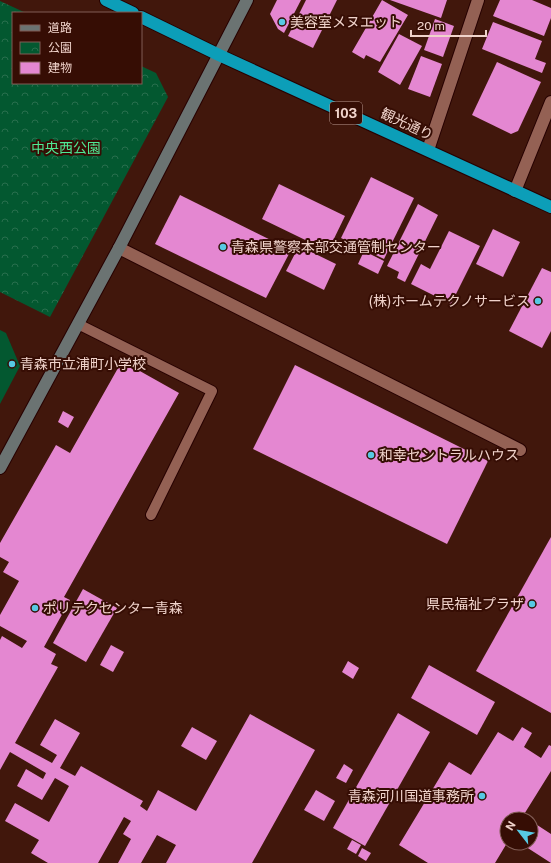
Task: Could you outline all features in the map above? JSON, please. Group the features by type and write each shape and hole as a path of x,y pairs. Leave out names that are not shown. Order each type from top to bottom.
{"highway":[{"path":"106,0 131,12"},
{"name":"観光通り","path":"142,17 219,55 551,207"}],"street":[{"path":"0,468 119,248 247,0"},
{"path":"428,150 478,0"},
{"path":"515,191 551,102"},
{"path":"119,248 520,450"}],"lane":[{"path":"78,324 212,391 151,515"}],"green space":[{"name":"中央西公園","path":"0,1 24,12 12,12 12,84 142,84 142,66 156,73 168,97 50,317 0,292"},
{"path":"0,330 6,333 20,366 0,404"}],"building":[{"name":"美容室メヌエット","path":"277,0 301,0 284,33 278,29 270,14"},
{"path":"306,0 337,0 313,48 288,36"},
{"path":"382,0 408,15 380,62 366,55 364,59 352,52"},
{"path":"390,0 447,0 441,18"},
{"path":"500,0 532,0 551,8 551,18 544,36 493,16"},
{"path":"435,19 454,26 443,57 424,50"},
{"path":"493,22 542,41 535,59 546,63 542,73 482,49"},
{"path":"399,34 422,46 400,85 378,72"},
{"path":"421,56 442,64 430,97 408,89"},
{"path":"497,62 541,82 518,131 511,134 472,115"},
{"path":"371,177 414,198 384,259 341,238"},
{"path":"279,184 345,216 328,251 262,219"},
{"name":"青森県警察本部交通管制センター","path":"180,195 291,250 266,298 155,244"},
{"path":"418,204 438,215 405,282 397,278 399,272 387,266"},
{"path":"493,229 520,242 503,277 476,264"},
{"path":"449,231 480,246 451,304 411,284 421,264 430,269"},
{"path":"299,246 336,264 324,290 286,271"},
{"path":"364,251 384,261 378,274 358,264"},
{"name":"(株)ホームテクノサービス","path":"542,268 551,272 551,331 542,348 509,331"},
{"name":"ポリテクセンター青森","path":"122,361 179,393 64,597 70,600 44,647 56,654 51,664 58,667 15,743 52,763 57,755 40,745 55,719 80,733 60,768 75,776 81,766 143,801 140,806 147,811 158,790 196,811 250,714 315,750 252,863 166,863 176,845 157,835 141,863 118,863 131,839 123,834 131,821 124,817 98,863 48,863 31,853 39,840 5,821 15,803 49,822 69,786 55,778 42,800 17,786 26,769 43,779 46,773 10,752 0,770 0,640 2,636 22,648 27,641 0,626 0,615 19,581 3,572 9,562 0,557 0,543 56,445 70,453"},
{"name":"和幸セントラルハウス","path":"295,365 488,461 447,544 253,449"},
{"path":"63,411 74,417 68,428 58,422"},
{"name":"県民福祉プラザ","path":"551,537 551,713 476,671"},
{"path":"83,589 117,608 86,662 53,643"},
{"path":"111,645 124,652 113,672 100,665"},
{"path":"348,661 359,668 353,679 342,672"},
{"path":"429,665 495,702 477,735 411,698"},
{"path":"398,713 430,732 365,846 333,828"},
{"path":"192,727 217,741 206,760 181,746"},
{"name":"青森河川国道事務所","path":"522,727 532,733 524,747 541,758 549,745 551,746 551,771 526,811 499,811 499,851 502,851 495,863 428,863 399,845 449,762 471,775 498,732 513,741"},
{"path":"344,764 353,770 346,783 336,778"},
{"path":"316,790 335,801 324,821 304,810"},
{"path":"539,826 551,834 551,863 532,851 539,851"},
{"path":"352,840 361,845 356,854 347,849"},
{"path":"362,848 371,853 366,861 358,856"}],"place":[{"name":"美容室メヌエット","path":"282,22"},
{"name":"青森県警察本部交通管制センター","path":"223,247"},
{"name":"(株)ホームテクノサービス","path":"538,301"},
{"name":"青森市立浦町小学校","path":"12,364"},
{"name":"和幸セントラルハウス","path":"371,455"},
{"name":"県民福祉プラザ","path":"532,604"},
{"name":"ポリテクセンター青森","path":"35,608"},
{"name":"青森河川国道事務所","path":"482,796"}]}
